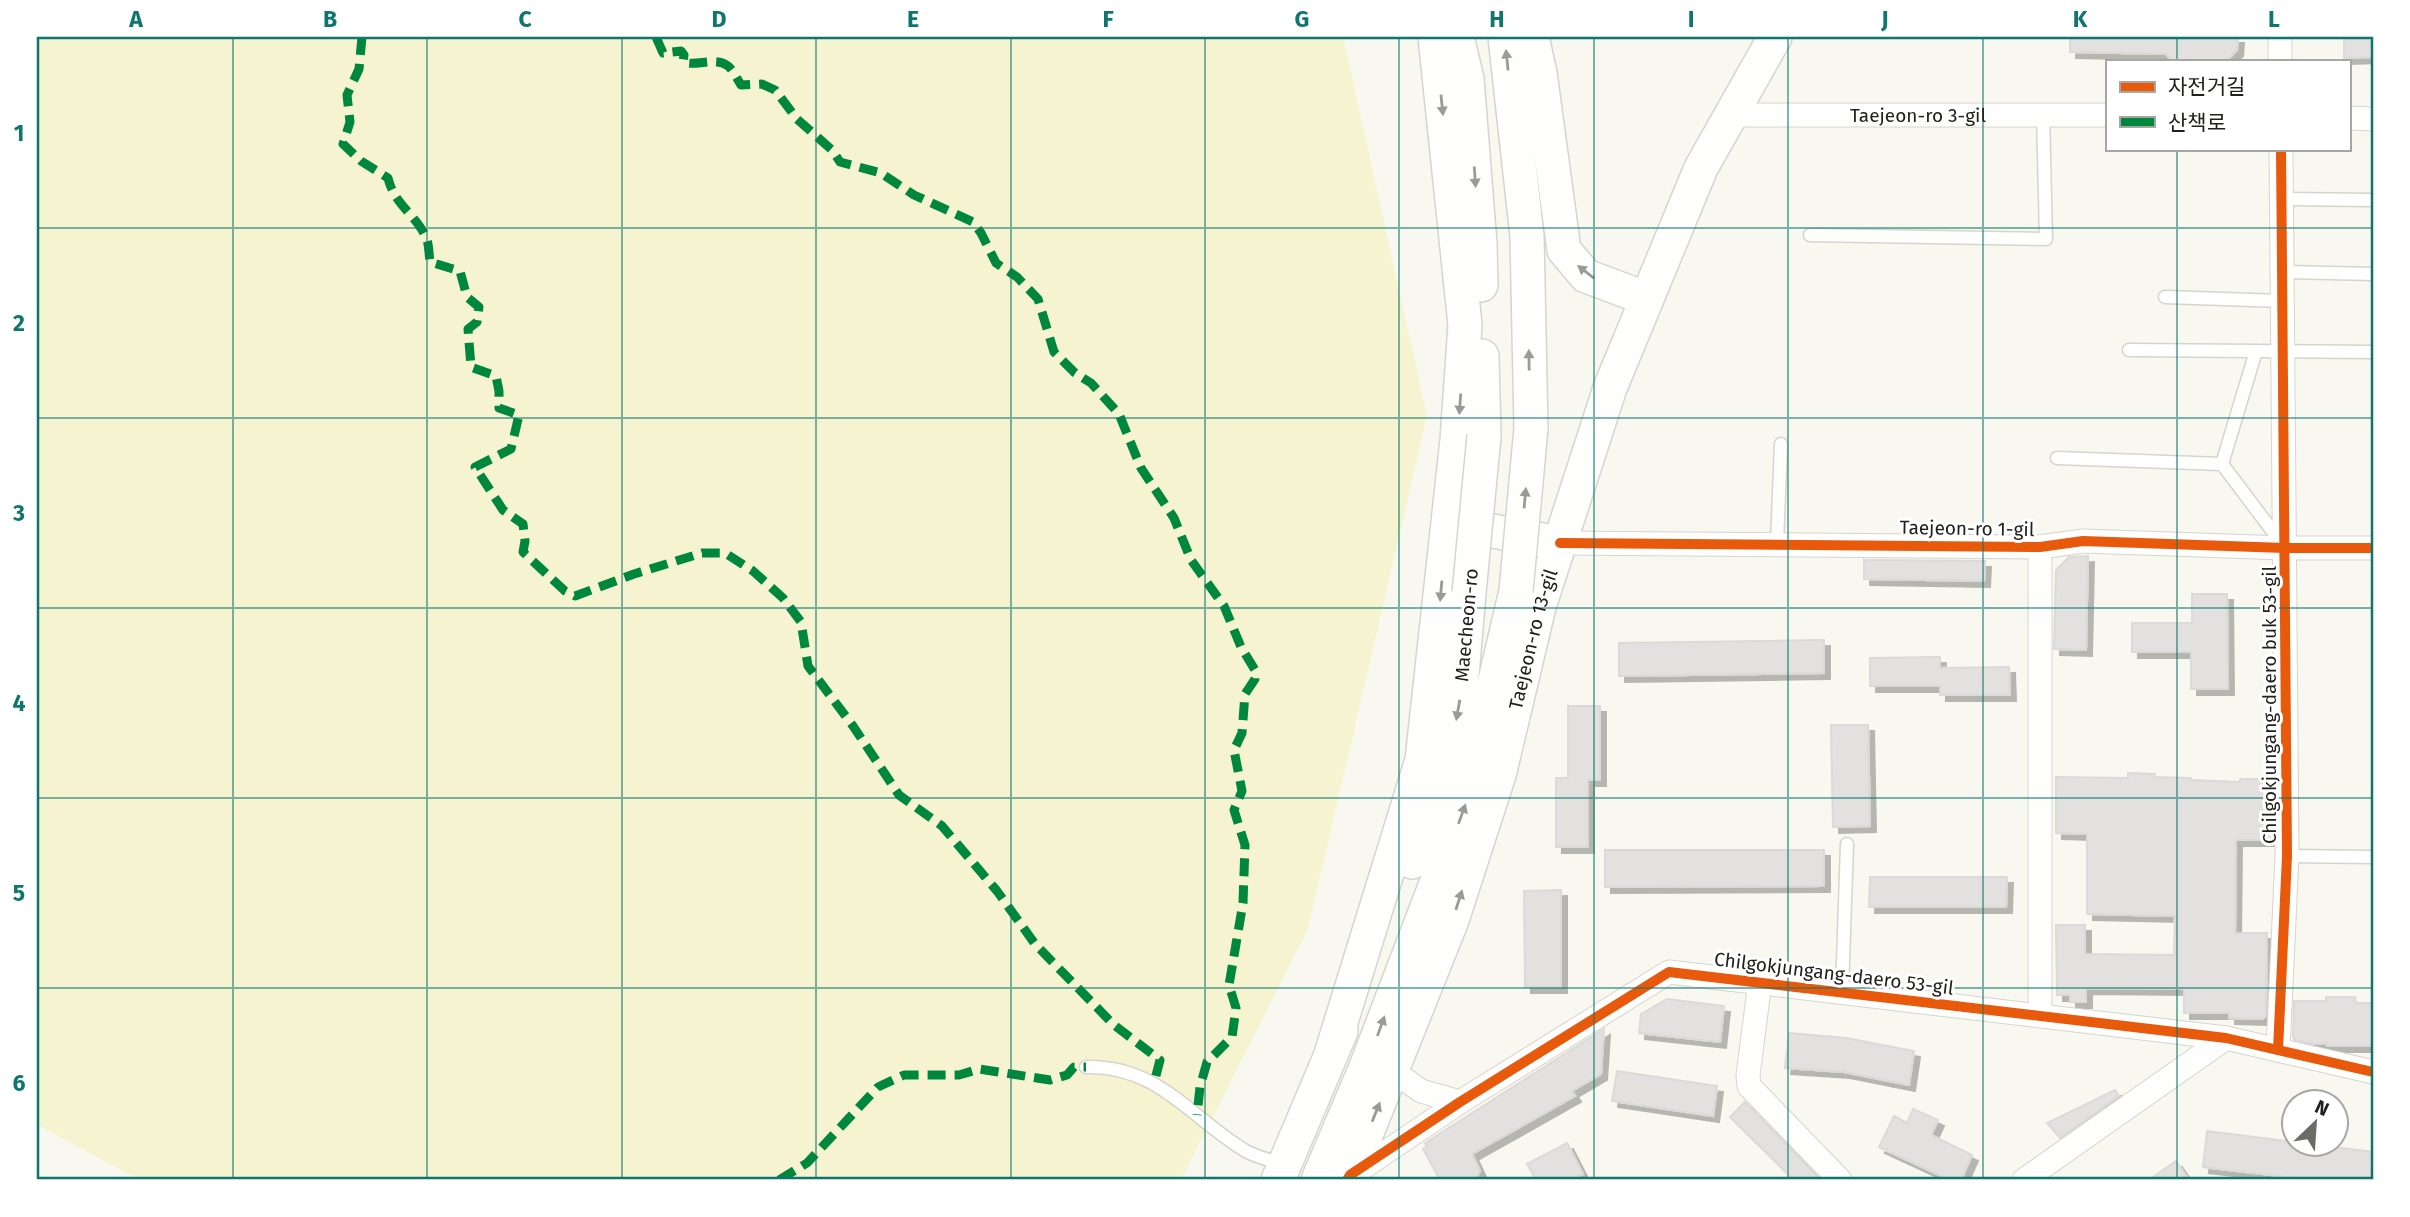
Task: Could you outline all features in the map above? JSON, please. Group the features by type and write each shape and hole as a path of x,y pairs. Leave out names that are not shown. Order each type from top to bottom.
{"main road":[{"path":"1332,1051 1422,760 1457,440 1465,325 1435,37"},
{"name":"Maecheon-ro","path":"1281,1173 1384,936 1429,818 1459,710 1484,436 1480,244 1467,79 1457,37"},
{"name":"Maecheon-ro","path":"1339,1178 1366,1067 1465,807 1516,591 1531,428 1527,236 1505,37"},
{"path":"1532,37 1540,73 1564,250 1586,276 1642,297 1646,301"},
{"name":"Taejeon-ro 13-gil","path":"1339,1178 1393,1071 1452,920 1495,788 1539,607 1611,388 1701,168 1775,37"},
{"path":"1447,523 1560,543"}],"street":[{"path":"2280,37 2280,60"},
{"name":"Taejeon-ro 3-gil","path":"1729,115 2106,115"},
{"path":"2350,118 2373,119"},
{"name":"Chilgokjungang-daero buk 53-gil","path":"2278,1050 2287,856 2281,150"},
{"name":"Taejeon-ro 1-gil","path":"1560,543 2040,547 2083,541 2373,548"},
{"path":"2040,547 2040,1015"},
{"name":"Chilgokjungang-daero 53-gil","path":"1339,1178 1669,972 2227,1038 2373,1072"},
{"path":"1760,982 1749,1086 1840,1180"},
{"path":"2024,1180 2227,1038"},
{"path":"1393,1071 1421,1091 1460,1102"}],"lane":[{"path":"1810,234 2046,239 2043,114"},
{"path":"2281,199 2373,200"},
{"path":"2282,272 2373,274"},
{"path":"2165,297 2282,300"},
{"path":"2129,350 2373,352"},
{"path":"2222,464 2256,351"},
{"path":"1777,543 1781,444"},
{"path":"2057,457 2222,464"},
{"path":"2222,464 2286,548"},
{"path":"1842,992 1847,844"},
{"path":"2287,856 2373,857"},
{"path":"1086,1067 1107,1067 1154,1083 1246,1151 1281,1173"}],"shaded area":[{"path":"37,37 1343,37 1427,416 1308,929 1181,1180 140,1180 37,1125"}],"building":[{"path":"2070,37 2238,37 2237,50 2227,60 2172,60 2166,54 2070,52"},
{"path":"2344,37 2373,37 2373,57 2344,58"},
{"path":"2088,556 2086,650 2054,649 2056,570 2069,557"},
{"path":"1864,560 1985,561 1984,581 1864,579"},
{"path":"2192,594 2227,594 2228,689 2191,689 2191,652 2132,652 2132,623 2192,623"},
{"path":"1824,640 1824,673 1619,676 1619,643"},
{"path":"1940,657 1940,668 2009,667 2010,695 1940,695 1940,686 1870,686 1870,658"},
{"path":"1568,706 1600,706 1600,780 1588,780 1588,847 1556,847 1556,778 1568,778"},
{"path":"1831,725 1868,725 1870,826 1833,827"},
{"path":"2128,773 2191,780 2240,782 2240,779 2272,779 2273,840 2236,840 2235,933 2267,933 2266,1016 2262,1019 2229,1018 2229,1013 2184,1013 2184,989 2086,988 2086,1002 2070,1002 2070,995 2057,995 2056,925 2085,925 2085,954 2174,955 2175,916 2087,914 2087,834 2056,833 2056,777 2128,778"},
{"path":"1605,850 1824,850 1824,886 1605,887"},
{"path":"1870,877 2007,877 2006,907 1869,907"},
{"path":"1561,890 1561,987 1525,987 1524,891"},
{"path":"2326,997 2355,997 2356,1003 2373,1003 2373,1046 2327,1046 2327,1043 2312,1044 2295,1040 2294,1001 2326,1001"},
{"path":"1667,999 1724,1006 1720,1042 1639,1033 1641,1014"},
{"path":"1604,1029 1601,1074 1572,1091 1575,1096 1472,1154 1480,1171 1475,1180 1440,1180 1423,1149 1427,1147 1425,1143"},
{"path":"1789,1033 1846,1038 1914,1051 1909,1085 1844,1072 1785,1068"},
{"path":"1617,1071 1717,1086 1713,1116 1612,1101"},
{"path":"2115,1090 2119,1096 2060,1138 2047,1123"},
{"path":"1745,1102 1821,1180 1794,1180 1730,1117"},
{"path":"1913,1109 1938,1120 1931,1135 1972,1155 1961,1180 1950,1180 1879,1147 1894,1116 1907,1123"},
{"path":"2207,1131 2280,1140 2280,1158 2350,1158 2350,1149 2373,1152 2373,1180 2313,1180 2203,1167"},
{"path":"1567,1143 1583,1174 1571,1180 1536,1180 1527,1164"},
{"path":"2176,1161 2189,1180 2149,1180"}],"marked path":[{"path":"362,37 359,69 347,95 350,122 343,144 361,161 388,178 395,196 423,232 428,242 430,262 460,271 467,297 479,307 477,322 468,329 471,367 496,376 499,408 519,415 511,449 475,467 503,510 523,524 523,552 565,591 575,596 702,553 725,553 753,571 783,598 801,622 808,666 853,726 899,795 942,826 997,891 1035,944 1114,1025 1160,1060 1154,1083"},
{"path":"656,37 663,53 681,51 684,55 683,62 723,63 732,70 741,85 762,84 775,90 797,119 832,150 840,162 881,173 914,195 973,222 996,263 1017,277 1038,299 1054,352 1075,373 1091,383 1119,414 1141,468 1174,518 1191,560 1224,606 1241,647 1255,670 1255,679 1245,694 1242,733 1234,750 1242,791 1234,810 1245,845 1243,903 1229,985 1236,1008 1232,1037 1207,1062 1200,1087 1197,1115"},
{"path":"779,1180 807,1163 878,1087 904,1075 959,1075 979,1069 1050,1080 1067,1075 1074,1067 1086,1067"}],"cycle path":[{"path":"2278,1050 2287,856 2281,150"},
{"path":"1560,543 2040,547 2083,541 2285,548 2373,548"},
{"path":"1347,1180 1350,1175 1460,1102 1669,972 2226,1038 2373,1072"}]}
